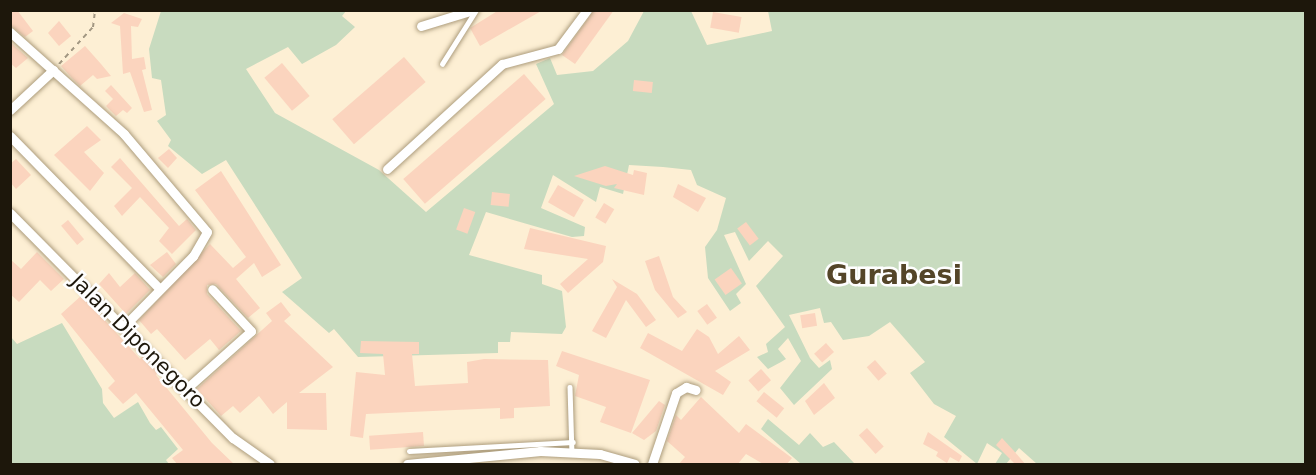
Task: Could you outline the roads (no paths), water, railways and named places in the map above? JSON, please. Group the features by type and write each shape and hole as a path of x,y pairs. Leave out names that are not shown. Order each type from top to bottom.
{"street":[{"path":"421,26 475,10"},
{"path":"387,169 502,64 558,49 587,10"},
{"path":"10,32 124,134 207,232 204,244 125,325"},
{"path":"10,110 53,70"},
{"path":"10,136 160,289"},
{"name":"Jalan Diponegoro","path":"10,213 125,325 234,438 270,465"},
{"path":"186,389 251,331 212,289"},
{"path":"652,465 676,393 686,387 696,390"},
{"path":"407,465 492,452 577,454 635,465"},
{"path":"577,454 580,465"}],"lane":[{"path":"442,64 475,10"},
{"path":"570,387 573,442 577,454"},
{"path":"409,451 573,442"}],"district":[{"name":"Gurabesi","path":"894,275"}]}
